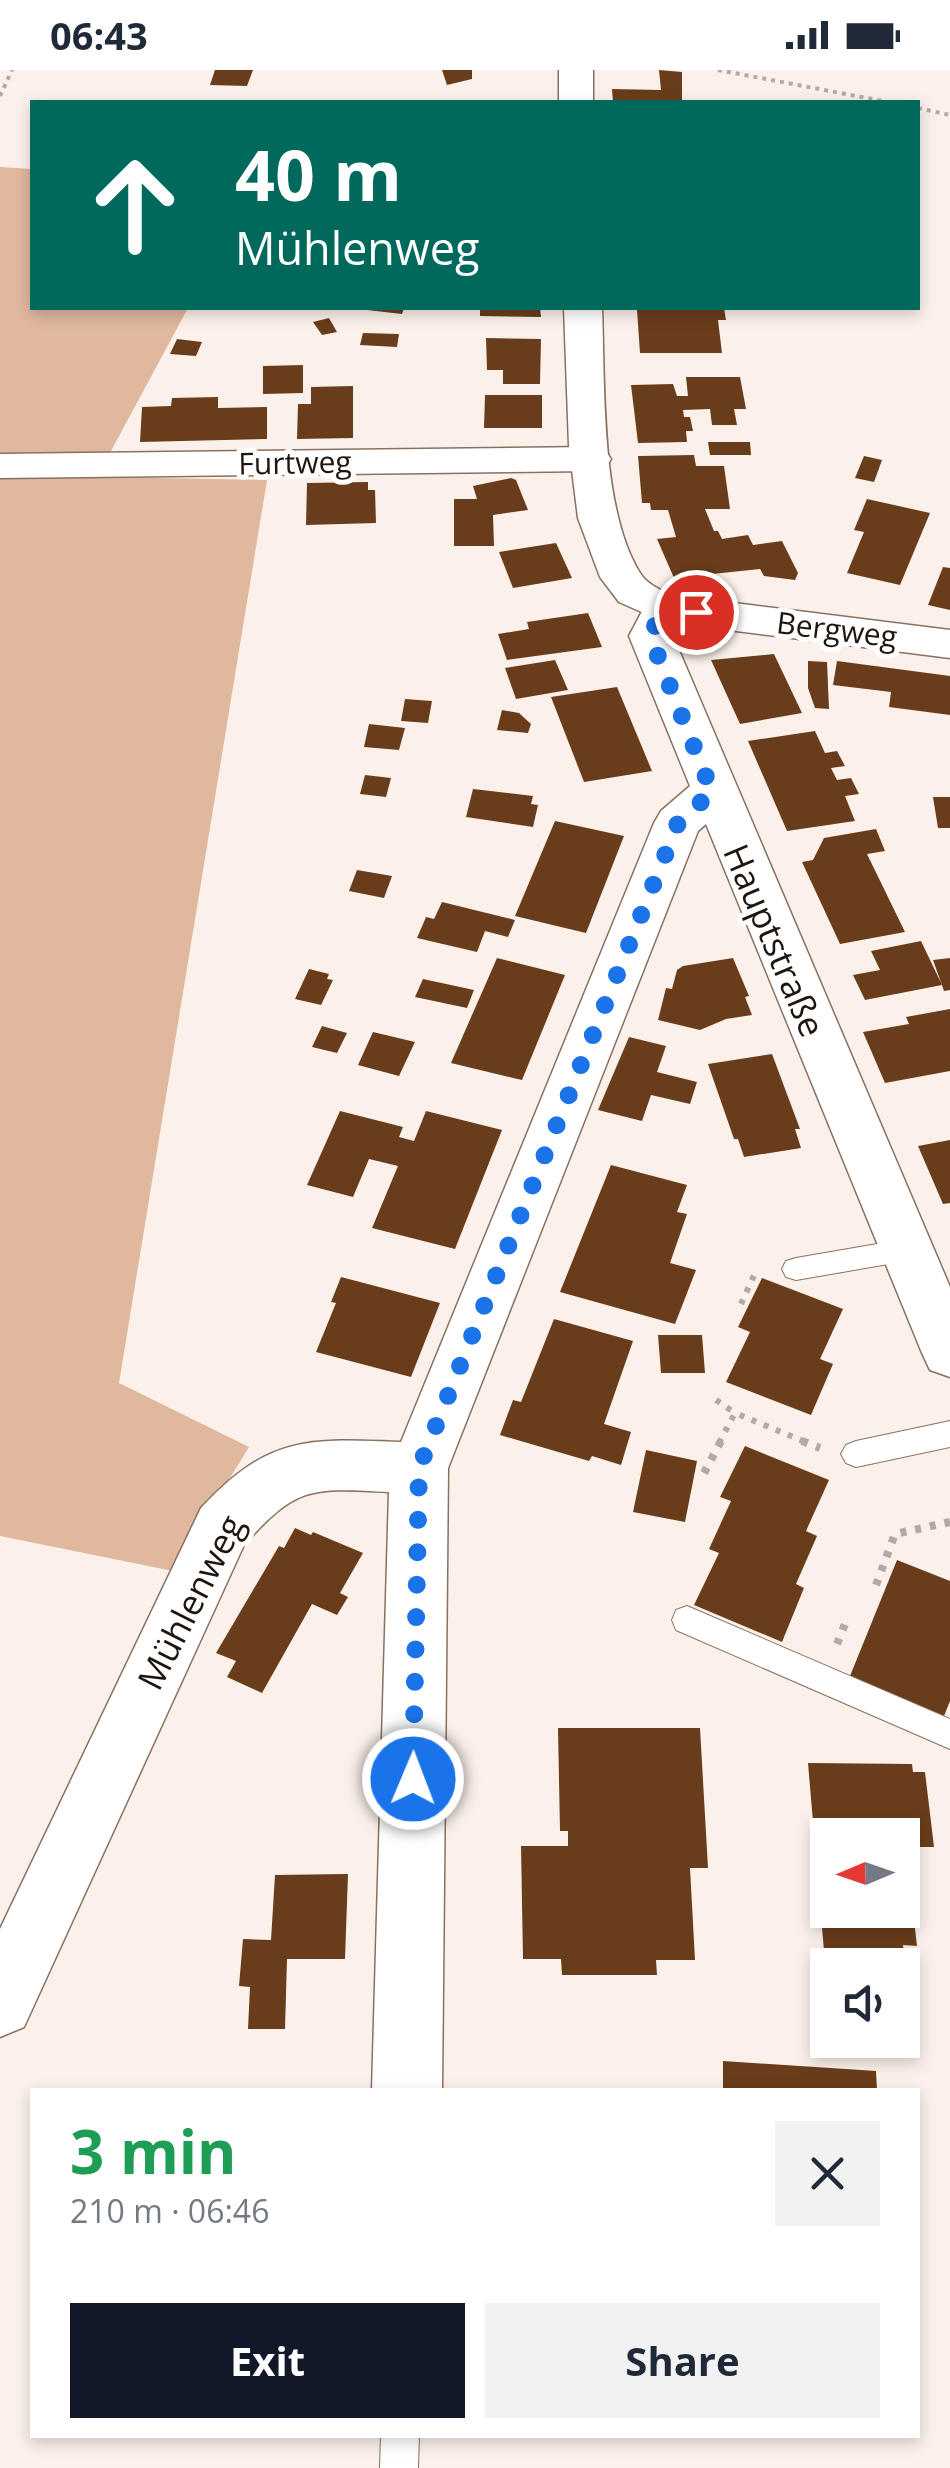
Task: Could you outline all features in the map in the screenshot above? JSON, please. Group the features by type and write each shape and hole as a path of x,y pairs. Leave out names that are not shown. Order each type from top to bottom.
{"street":[{"path":"576,70 576,100"},
{"path":"583,310 595,502 620,576 644,600 664,608"},
{"name":"Furtweg","path":"0,466 590,458"},
{"name":"Bergweg","path":"664,608 950,644"},
{"name":"Hauptstraße","path":"664,608 650,636 712,792 950,1353"},
{"path":"407,2088 419,1468 678,823 712,792"},
{"name":"Mühlenweg","path":"0,2003 222,1526 246,1498 276,1474 301,1465 419,1468"}],"lane":[{"path":"796,1269 906,1250"},
{"path":"856,1454 950,1434"},
{"path":"687,1620 950,1734"},
{"path":"399,2468 400,2438"}],"path":[{"path":"0,96 12,70"},
{"path":"718,70 877,100"},
{"path":"920,108 950,115"},
{"path":"716,1400 735,1414 840,1456 856,1454"},
{"path":"704,1473 735,1414"},
{"path":"876,1585 896,1534 950,1522"}],"shaded area":[{"path":"0,167 30,169 30,310 187,310 97,477 267,480 119,1383 249,1447 173,1571 0,1536"}],"building":[{"path":"215,70 253,70 247,86 210,85"},
{"path":"442,70 472,70 472,79 447,85"},
{"path":"659,70 682,72 682,100 613,100 612,89 661,90"},
{"path":"367,310 403,310 402,314"},
{"path":"480,310 540,310 541,317 480,316"},
{"path":"637,310 724,310 726,320 718,320 722,353 640,353"},
{"path":"329,318 337,332 322,335 313,322"},
{"path":"363,333 399,334 397,347 360,345"},
{"path":"486,338 541,339 540,384 503,384 503,370 487,370"},
{"path":"177,339 202,342 196,356 170,354"},
{"path":"303,365 303,393 263,394 263,366"},
{"path":"686,377 740,377 746,409 734,409 737,425 712,425 710,409 683,410 684,417 690,417 693,431 686,431 687,442 638,443 631,385 673,384 677,396 688,396"},
{"path":"353,386 353,438 297,439 298,404 311,404 311,387"},
{"path":"485,395 542,395 542,428 484,428"},
{"path":"218,397 218,408 267,407 267,439 140,442 142,407 171,406 172,398"},
{"path":"708,442 750,442 751,455 710,455"},
{"path":"694,455 696,466 724,466 730,509 705,509 714,531 722,539 748,535 753,545 782,541 798,573 795,580 764,576 760,569 674,578 657,539 676,537 668,510 651,510 650,503 642,503 638,456"},
{"path":"864,456 882,460 874,482 855,478"},
{"path":"516,480 528,510 493,515 494,546 454,546 454,499 477,499 473,486"},
{"path":"368,482 368,490 375,490 376,523 306,525 307,483"},
{"path":"867,499 930,513 900,585 847,573 864,532 854,530"},
{"path":"556,543 572,578 513,588 499,552"},
{"path":"943,567 950,568 950,610 928,605"},
{"path":"588,613 602,647 507,660 498,634 529,629 527,622"},
{"path":"774,654 802,713 740,724 711,660"},
{"path":"555,660 568,690 516,699 505,668"},
{"path":"808,661 827,662 829,709 815,708 808,688"},
{"path":"837,661 950,676 950,715 889,707 891,692 833,685"},
{"path":"617,687 652,771 584,782 551,697"},
{"path":"405,699 432,701 428,723 401,721"},
{"path":"502,710 519,713 531,724 528,733 497,730"},
{"path":"369,724 405,728 399,750 364,747"},
{"path":"815,731 825,753 837,751 845,766 831,768 837,780 851,778 859,794 845,796 855,821 787,831 748,741"},
{"path":"365,775 391,778 386,797 360,794"},
{"path":"473,789 533,796 531,804 538,805 533,827 466,817"},
{"path":"933,797 950,797 950,828 938,828"},
{"path":"555,821 624,836 586,933 515,916"},
{"path":"876,829 885,851 867,854 905,932 840,944 802,862 813,860 824,838"},
{"path":"357,870 392,876 384,898 349,891"},
{"path":"442,902 515,920 508,937 485,931 477,952 417,938 426,917 434,919"},
{"path":"921,941 942,985 865,1000 853,975 880,970 871,951"},
{"path":"497,958 565,975 522,1080 451,1063"},
{"path":"733,958 749,996 745,997 752,1015 726,1019 700,1030 658,1020 666,988 672,989 677,970"},
{"path":"950,958 950,990 944,991 933,960"},
{"path":"309,969 329,974 327,979 333,980 321,1005 295,999"},
{"path":"423,979 474,990 467,1008 415,997"},
{"path":"950,1009 950,1071 885,1083 863,1032 909,1024 906,1017"},
{"path":"322,1026 347,1033 337,1053 312,1047"},
{"path":"373,1032 415,1042 399,1076 358,1065"},
{"path":"629,1037 666,1046 657,1072 697,1082 690,1104 651,1095 642,1121 598,1110"},
{"path":"772,1054 800,1129 795,1129 801,1148 744,1157 708,1064"},
{"path":"340,1111 403,1127 399,1137 414,1141 426,1111 502,1130 455,1249 372,1228 398,1166 369,1159 353,1197 307,1185"},
{"path":"950,1140 950,1203 943,1204 918,1146"},
{"path":"611,1165 687,1185 677,1212 687,1214 670,1263 696,1270 675,1324 560,1292"},
{"path":"341,1277 440,1303 411,1377 316,1352 336,1303 331,1302"},
{"path":"762,1278 843,1309 820,1359 833,1364 811,1415 726,1382 750,1332 738,1327"},
{"path":"554,1319 633,1341 604,1424 631,1432 621,1465 592,1456 589,1461 500,1435 513,1400 521,1402"},
{"path":"658,1335 702,1335 705,1373 661,1373"},
{"path":"745,1446 829,1480 806,1531 817,1536 796,1584 804,1588 782,1642 694,1605 719,1553 709,1549 731,1501 720,1497"},
{"path":"646,1450 697,1461 685,1522 633,1512"},
{"path":"295,1528 363,1553 340,1593 348,1597 337,1615 312,1604 262,1693 227,1677 236,1661 216,1653 279,1546 284,1548"},
{"path":"897,1560 950,1581 950,1701 944,1716 850,1676"},
{"path":"558,1728 700,1728 708,1868 690,1868 695,1960 656,1960 657,1975 562,1975 561,1959 523,1959 521,1846 568,1846 568,1831 560,1831"},
{"path":"808,1763 912,1764 913,1772 925,1772 934,1847 920,1847 920,1818 813,1818"},
{"path":"348,1874 345,1959 287,1959 285,2029 248,2029 250,1987 239,1986 243,1939 271,1940 275,1875"},
{"path":"822,1928 915,1928 917,1946 903,1945 903,1948 824,1948"},
{"path":"723,2061 876,2071 877,2088 723,2088"}],"route":[{"path":"413,1779 419,1468 678,823 712,792 650,636 664,608 696,612"}]}
